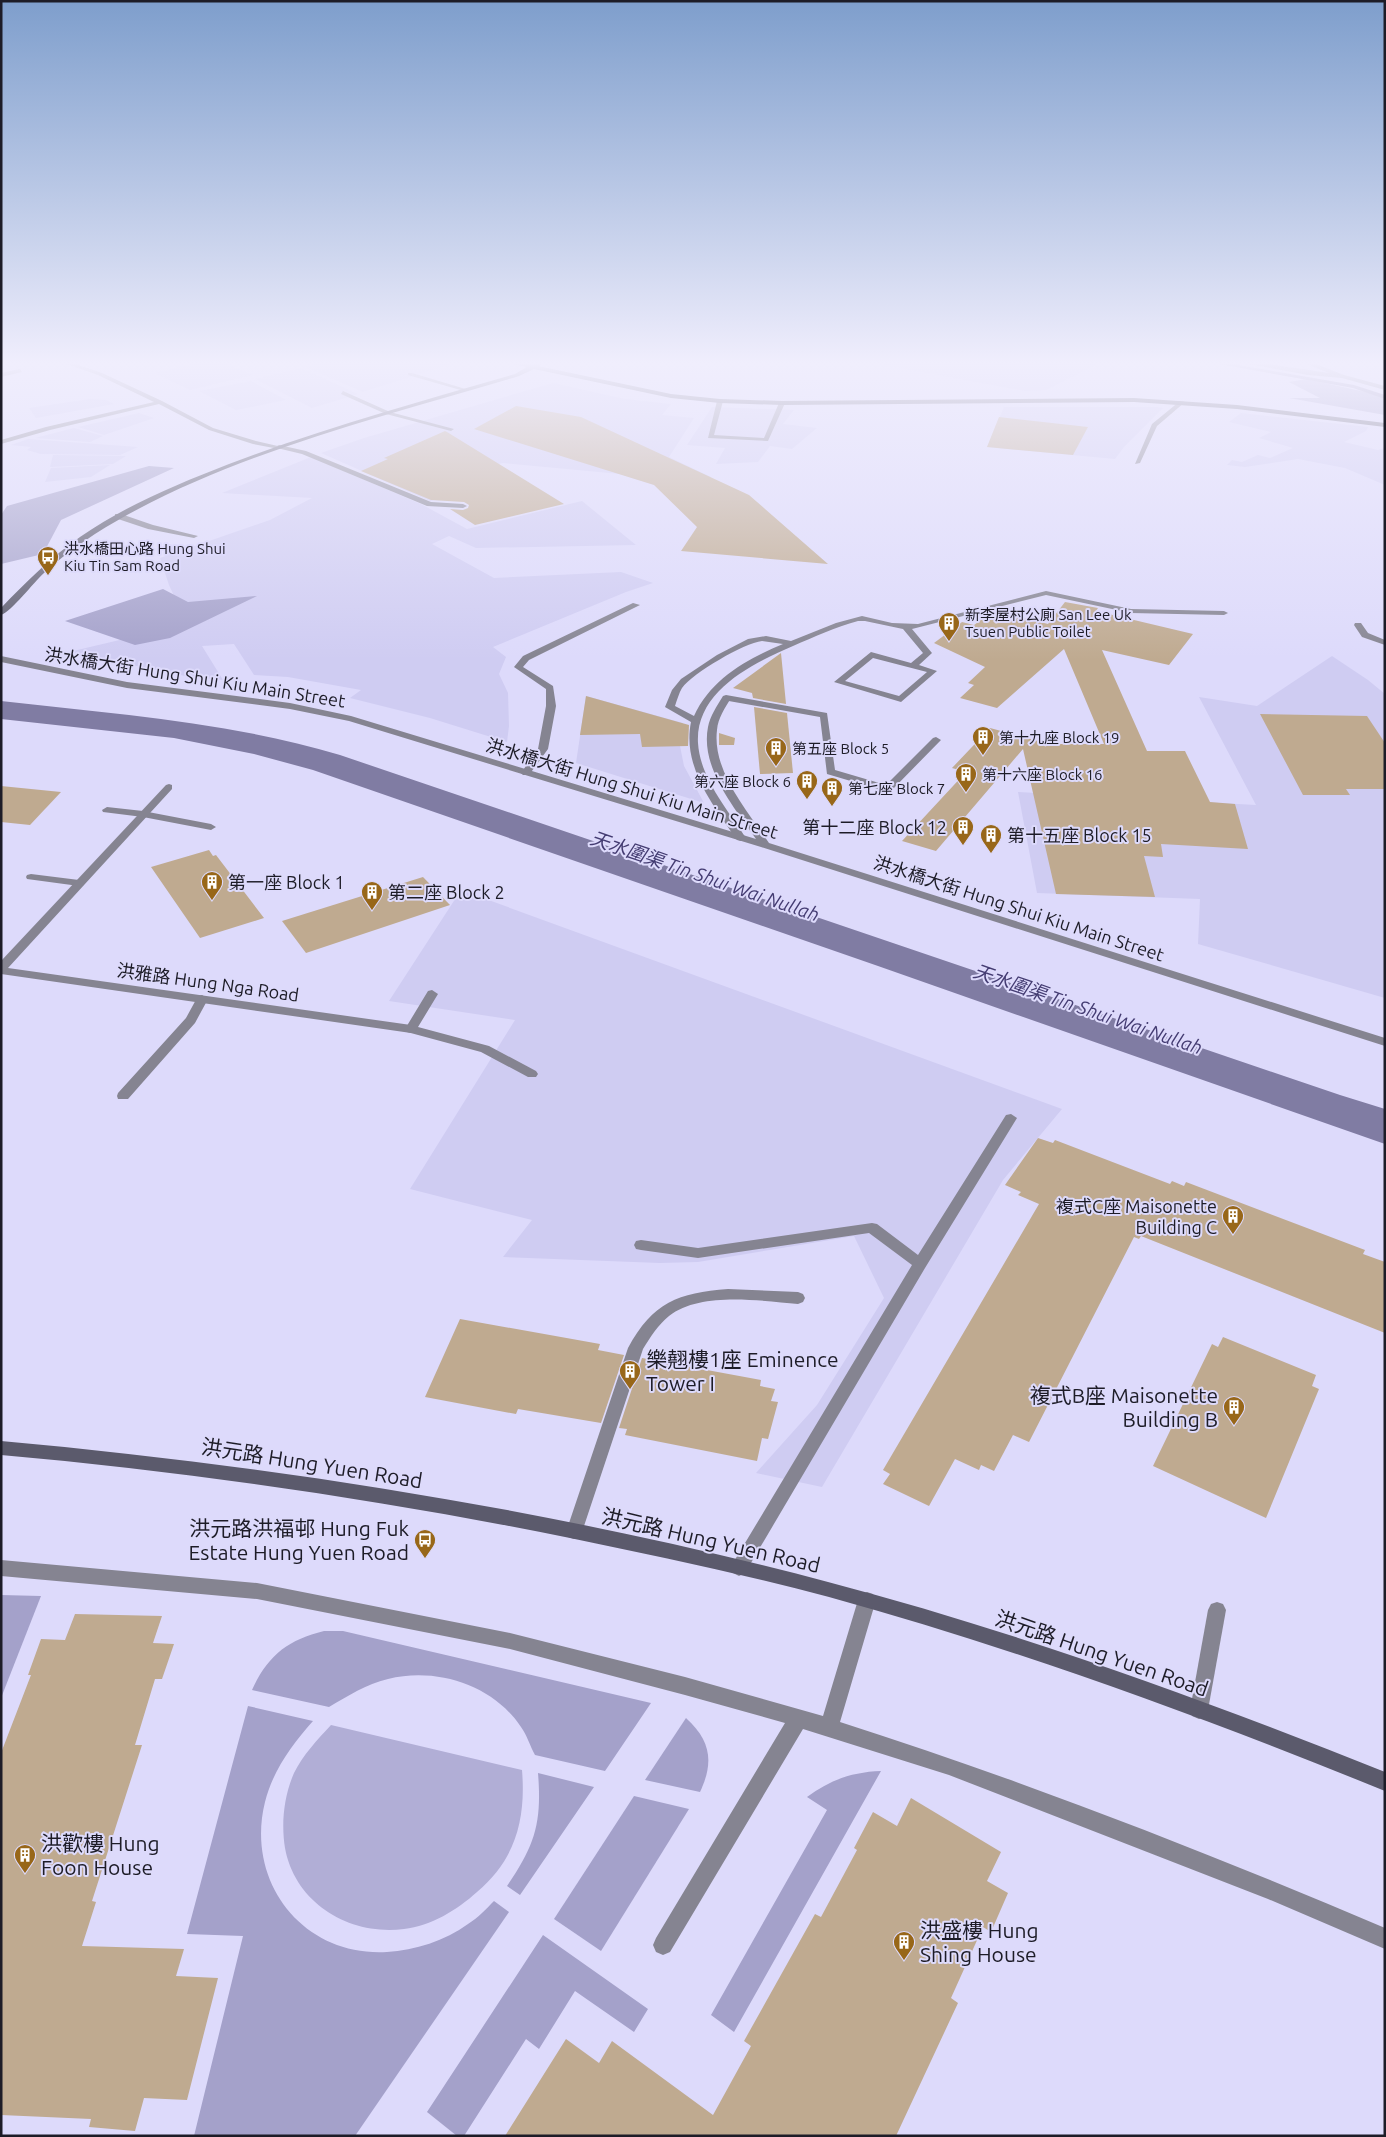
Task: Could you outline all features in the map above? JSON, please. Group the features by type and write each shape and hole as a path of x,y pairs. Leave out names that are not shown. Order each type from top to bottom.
{"street":[{"path":"1,613 47,566 118,516 170,490 244,461"},
{"path":"326,461 430,504 463,506"},
{"path":"118,516 151,527 194,536"},
{"path":"740,838 706,783 698,765 693,746 697,721 710,696 732,673 747,663 861,618 906,628 1046,593 1131,611 1224,613"},
{"path":"526,773 543,749 551,706 550,688 518,667 526,658 636,605"},
{"path":"1358,625 1365,635 1385,643"},
{"path":"906,628 928,653 913,666"},
{"path":"697,721 670,707 674,693 684,681 740,645 754,640 769,639 792,644"},
{"path":"871,655 913,666 933,671 901,699 838,682 871,655"},
{"name":"洪水橋大街 Hung Shui Kiu Main Street","path":"1,659 127,685 290,706 342,717 765,845 1385,1042"},
{"path":"765,845 715,763 711,746 712,729 717,713 726,698 824,716 830,772 888,789 936,740"},
{"path":"1,969 168,787"},
{"path":"107,810 143,814 211,826"},
{"path":"31,877 79,883"},
{"name":"洪雅路 Hung Nga Road","path":"1,969 411,1029 484,1049 532,1074"},
{"path":"411,1029 432,994"},
{"path":"123,1096 191,1020 202,999"},
{"path":"739,1568 920,1264 1011,1118"},
{"path":"641,1245 698,1253 872,1228 920,1264"},
{"path":"574,1532 636,1348 643,1333 653,1319 668,1308 686,1300 705,1295 798,1298"},
{"name":"洪元路 Hung Yuen Road","path":"1,1448 188,1467 316,1485 445,1506 739,1568 867,1600 1008,1643 1199,1710 1385,1782"},
{"path":"1,1568 257,1591 510,1641 685,1686 829,1727 949,1766 1272,1890 1385,1939"},
{"path":"829,1727 867,1600"},
{"path":"1199,1710 1217,1610"},
{"path":"663,1945 799,1718"}],"shaded area":[{"path":"52,461 118,461 113,464 50,467"},
{"path":"302,461 320,461 421,504 467,529 582,501 636,545 476,548 449,536 432,544 494,578 621,572 653,583 626,592 493,647 506,657 499,674 508,693 509,726 507,742 430,718 350,698 361,690 288,677 254,675 234,644 202,646 223,680 190,677 69,652 187,624 169,585 160,558 270,520 312,498 222,493"},
{"path":"339,461 677,461 711,477 687,484 661,487 620,474 503,463 441,476 460,491 430,501"},
{"path":"718,461 759,461 758,462 716,464"},
{"path":"1231,461 1287,461 1245,467 1227,465"},
{"path":"1307,461 1385,461 1385,485 1345,468"},
{"path":"110,465 91,477 45,482 51,468"},
{"path":"149,466 174,468 61,520 43,554 1,564 1,515 7,506"},
{"path":"163,589 188,602 257,596 170,638 135,645 65,621"},
{"path":"1332,656 1385,694 1385,998 1198,944 1200,899 1037,893 1018,792 1256,805 1199,697 1257,706"},
{"path":"586,696 683,723 680,746 684,766 704,803 576,763"},
{"path":"1,701 129,715 214,727 257,734 340,755 1385,1109 1385,1144 313,770 254,754 174,738 1,719"},
{"path":"461,890 1062,1109 1003,1180 822,1487 756,1473 817,1405 884,1298 854,1236 698,1262 660,1263 503,1257 532,1220 410,1189 515,1020 389,1001"},
{"path":"1,1595 41,1596 1,1698"},
{"path":"324,1631 343,1631 651,1703 605,1771 535,1755 521,1727 509,1712 495,1700 480,1690 444,1678 407,1676 380,1681 329,1707 252,1690 265,1667 280,1651 300,1639"},
{"path":"248,1706 313,1721 291,1749 273,1779 265,1802 261,1832 264,1860 273,1886 287,1909 306,1928 330,1942 357,1950 387,1952 419,1947 440,1940 475,1919 494,1901 509,1912 355,2136 194,2136 243,1936 187,1934"},
{"path":"686,1718 701,1735 708,1752 707,1771 700,1792 645,1780"},
{"path":"331,1725 522,1770 522,1805 516,1837 501,1866 477,1892 461,1905 434,1921 404,1929 384,1930 364,1927 345,1921 328,1912 313,1900 300,1885 291,1868 285,1848 283,1819 286,1800 298,1766"},
{"path":"881,1771 734,2032 711,2015 827,1810 807,1797 824,1786 842,1778 860,1773"},
{"path":"538,1773 594,1787 520,1895 507,1886 524,1858 534,1833 539,1806"},
{"path":"634,1796 689,1809 601,1951 554,1919"},
{"path":"543,1935 648,2009 634,2032 575,1991 539,2049 526,2039 464,2136 457,2136 427,2112"}],"building":[{"path":"384,461 493,461 564,504 475,525 450,509 463,510 468,508 469,505 464,502 431,500 361,471"},
{"path":"576,461 675,461 749,495 828,564 681,551 697,527 654,485"},
{"path":"1065,602 1098,608 1096,611 1193,634 1169,665 1102,650 1147,751 1185,751 1210,802 1235,804 1248,849 1161,844 1163,857 1144,856 1155,897 1056,894 1023,749 936,851 902,841 966,772 952,768 990,728 1049,744 1104,744 1064,649 997,708 960,698 974,685 968,683 985,667 934,643 962,622 974,625 995,610 1048,624"},
{"path":"781,653 786,704 753,698 752,693 733,688"},
{"path":"586,696 689,725 688,746 642,747 640,734 580,735"},
{"path":"754,707 787,713 793,773 760,774"},
{"path":"1260,714 1367,716 1385,743 1385,789 1346,789 1350,795 1303,795"},
{"path":"719,733 735,738 734,745 719,745"},
{"path":"1,786 61,792 30,825 1,822"},
{"name":"第一座 Block 1","path":"209,850 213,856 216,855 264,918 200,938 151,867"},
{"name":"第二座 Block 2","path":"423,877 450,905 306,953 282,921"},
{"path":"1038,1138 1053,1143 1055,1140 1170,1184 1172,1181 1184,1186 1186,1182 1365,1250 1363,1254 1385,1262 1385,1333 1141,1236 1139,1239 1134,1237 1029,1442 1013,1435 994,1471 981,1465 979,1470 955,1459 929,1506 883,1484 890,1474 883,1470 1039,1204 1018,1195 1021,1192 1005,1185"},
{"path":"460,1319 600,1344 598,1350 624,1355 601,1423 518,1409 516,1414 425,1397"},
{"name":"複式B座 Maisonette Building B","path":"1223,1337 1316,1375 1312,1386 1319,1389 1266,1518 1153,1466 1212,1344 1218,1347"},
{"path":"642,1358 761,1380 760,1386 775,1389 771,1401 778,1402 768,1439 762,1438 757,1461 625,1435 627,1429 619,1428"},
{"name":"洪歡樓 Hung Foon House","path":"75,1614 162,1616 153,1643 174,1644 162,1679 155,1679 135,1745 142,1745 92,1901 96,1902 82,1946 184,1949 176,1976 218,1978 187,2100 144,2098 135,2131 89,2127 91,2119 1,2115 1,1753 31,1675 28,1675 41,1639 65,1640"},
{"name":"洪盛樓 Hung Shing House","path":"911,1798 1001,1852 987,1881 1008,1893 991,1932 983,1927 951,1998 958,2003 896,2136 505,2136 566,2039 599,2063 612,2041 713,2115 751,2046 744,2041 815,1914 821,1917 857,1850 854,1848 873,1812 897,1826"}],"place":[{"name":"洪水橋田心路 Hung Shui Kiu Tin Sam Road","path":"48,576"},
{"name":"新李屋村公廁 San Lee Uk Tsuen Public Toilet","path":"949,642"},
{"name":"第十九座 Block 19","path":"983,756"},
{"name":"第五座 Block 5","path":"776,767"},
{"name":"第十六座 Block 16","path":"966,793"},
{"name":"第六座 Block 6","path":"807,800"},
{"name":"第七座 Block 7","path":"832,807"},
{"name":"第十二座 Block 12","path":"963,846"},
{"name":"第十五座 Block 15","path":"991,854"},
{"name":"第一座 Block 1","path":"212,901"},
{"name":"第二座 Block 2","path":"372,911"},
{"name":"複式C座 Maisonette Building C","path":"1233,1235"},
{"name":"樂翹樓1座 Eminence Tower I","path":"630,1390"},
{"name":"複式B座 Maisonette Building B","path":"1234,1426"},
{"name":"洪元路洪福邨 Hung Fuk Estate Hung Yuen Road","path":"425,1559"},
{"name":"洪歡樓 Hung Foon House","path":"25,1874"},
{"name":"洪盛樓 Hung Shing House","path":"904,1961"}],"water label":[{"name":"天水圍渠 Tin Shui Wai Nullah","path":"705,876"},
{"name":"天水圍渠 Tin Shui Wai Nullah","path":"1088,1009"}]}
